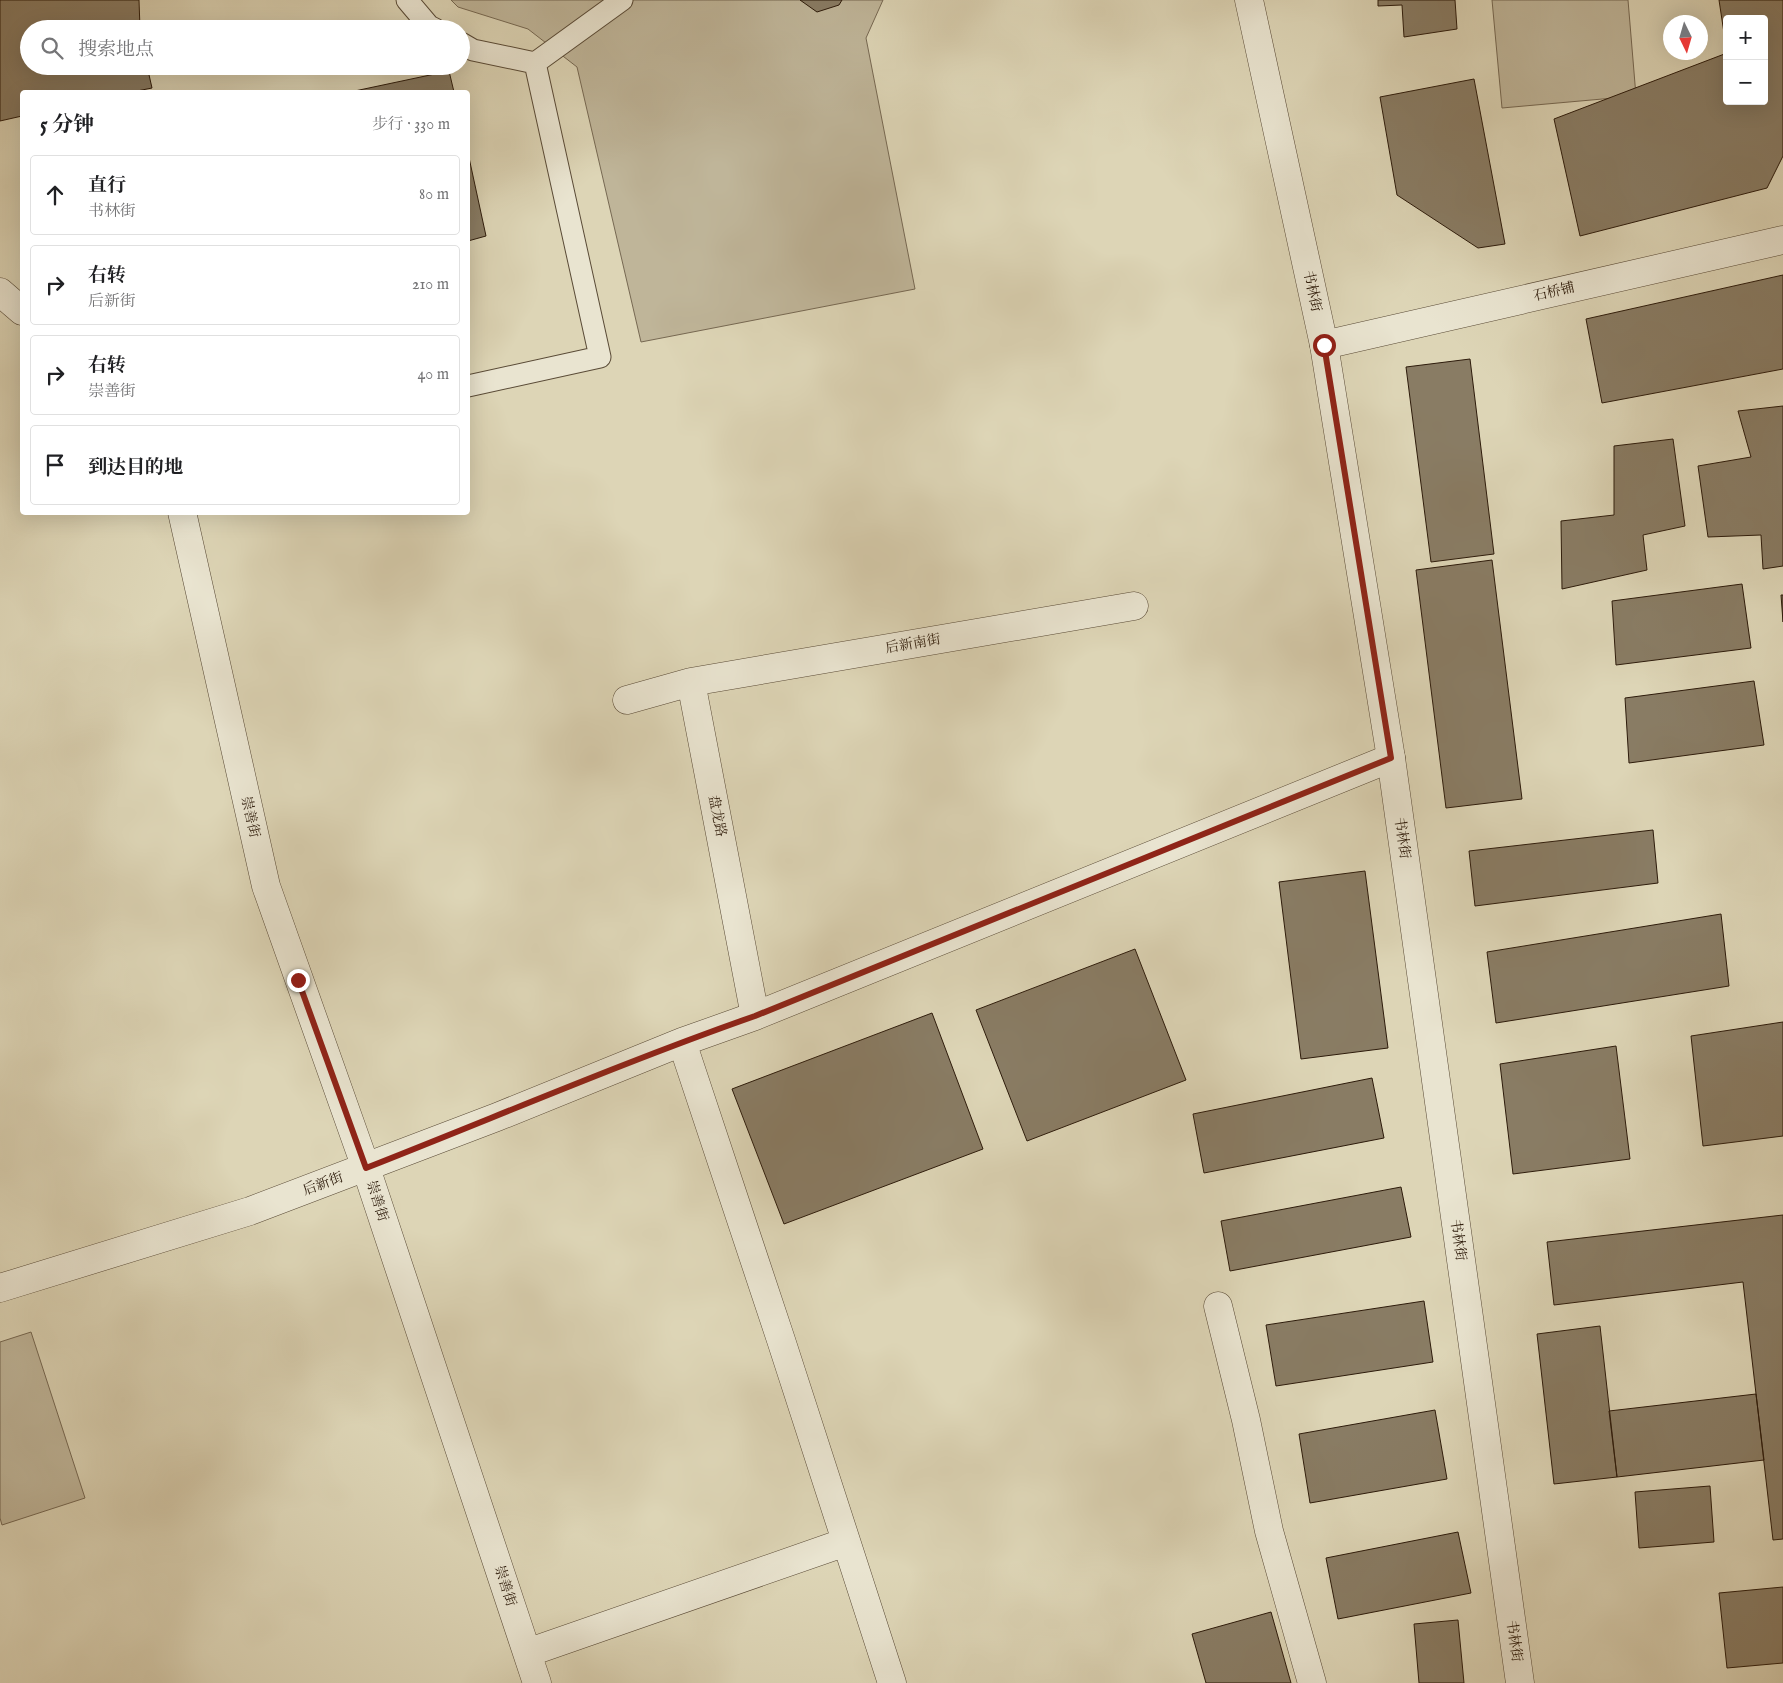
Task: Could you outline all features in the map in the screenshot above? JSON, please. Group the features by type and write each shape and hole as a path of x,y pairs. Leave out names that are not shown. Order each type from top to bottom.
{"street":[{"name":"书林街","path":"1249,0 1324,345 1391,758 1520,1683"},
{"name":"石桥铺","path":"1324,345 1783,240"},
{"path":"0,292 20,309"},
{"name":"崇善街","path":"183,515 266,886 366,1168 537,1683"},
{"name":"后新南街","path":"691,682 1134,606"},
{"path":"626,700 691,682"},
{"name":"盘龙路","path":"691,682 755,1016"},
{"name":"后新街","path":"0,1288 250,1212 366,1168 682,1042 755,1016 1391,758"},
{"path":"682,1042 892,1683"},
{"path":"1218,1306 1246,1420 1270,1531 1312,1683"},
{"path":"527,1653 846,1542"}],"lane":[{"path":"407,0 424,20"},
{"path":"470,48 535,63 622,0"},
{"path":"470,386 600,358 535,63"}],"shaded area":[{"path":"451,0 883,0 866,38 915,289 641,342 577,67 528,29 458,7"},
{"path":"1492,0 1628,0 1636,96 1502,108"},
{"path":"31,1332 85,1498 2,1525 0,1518 0,1342"}],"building":[{"path":"0,0 139,0 140,20 20,20 20,75 149,75 152,88 142,90 20,90 20,116 0,121"},
{"path":"800,0 842,0 839,5 817,12"},
{"path":"1378,0 1455,0 1457,29 1404,37 1402,5 1378,6"},
{"path":"1719,0 1783,0 1783,156 1767,188 1580,236 1554,119 1723,55 1723,105 1768,105 1768,15 1723,15 1723,26"},
{"path":"430,75 450,75 454,90 359,90"},
{"path":"1474,79 1505,244 1478,248 1397,195 1380,97"},
{"path":"470,162 486,236 470,240"},
{"path":"1783,275 1783,369 1602,403 1586,319"},
{"path":"1470,359 1494,554 1431,562 1406,367"},
{"path":"1783,406 1783,566 1763,569 1761,535 1708,537 1698,466 1751,457 1738,411"},
{"path":"1673,439 1685,526 1643,535 1647,570 1562,589 1561,521 1614,515 1614,446"},
{"path":"1492,560 1522,799 1446,808 1416,570"},
{"path":"1742,584 1751,648 1616,665 1612,601"},
{"path":"1781,595 1783,595 1783,622"},
{"path":"1754,681 1764,745 1629,763 1625,698"},
{"path":"1653,830 1658,883 1475,906 1469,851"},
{"path":"1365,871 1388,1048 1301,1059 1279,882"},
{"path":"1721,914 1729,986 1496,1023 1487,952"},
{"path":"1135,949 1186,1080 1027,1141 976,1010"},
{"path":"932,1013 983,1149 784,1224 732,1089"},
{"path":"1783,1022 1783,1136 1703,1146 1691,1036"},
{"path":"1616,1046 1630,1159 1513,1174 1500,1064"},
{"path":"1372,1078 1384,1138 1204,1173 1193,1114"},
{"path":"1401,1187 1411,1237 1230,1271 1221,1221"},
{"path":"1783,1215 1783,1539 1773,1540 1743,1282 1554,1305 1547,1242"},
{"path":"1424,1301 1433,1362 1276,1386 1266,1325"},
{"path":"1600,1326 1617,1477 1554,1484 1537,1334"},
{"path":"1756,1394 1764,1460 1617,1477 1609,1411"},
{"path":"1435,1410 1447,1479 1310,1503 1299,1434"},
{"path":"1710,1486 1714,1542 1639,1548 1635,1492"},
{"path":"1458,1532 1471,1593 1338,1619 1326,1558"},
{"path":"1783,1587 1783,1663 1727,1668 1719,1593"},
{"path":"1271,1612 1291,1683 1206,1683 1192,1634"},
{"path":"1458,1620 1464,1683 1419,1683 1414,1624"}],"route":[{"path":"298,980 366,1168 682,1042 755,1016 1391,758 1324,345"}]}
